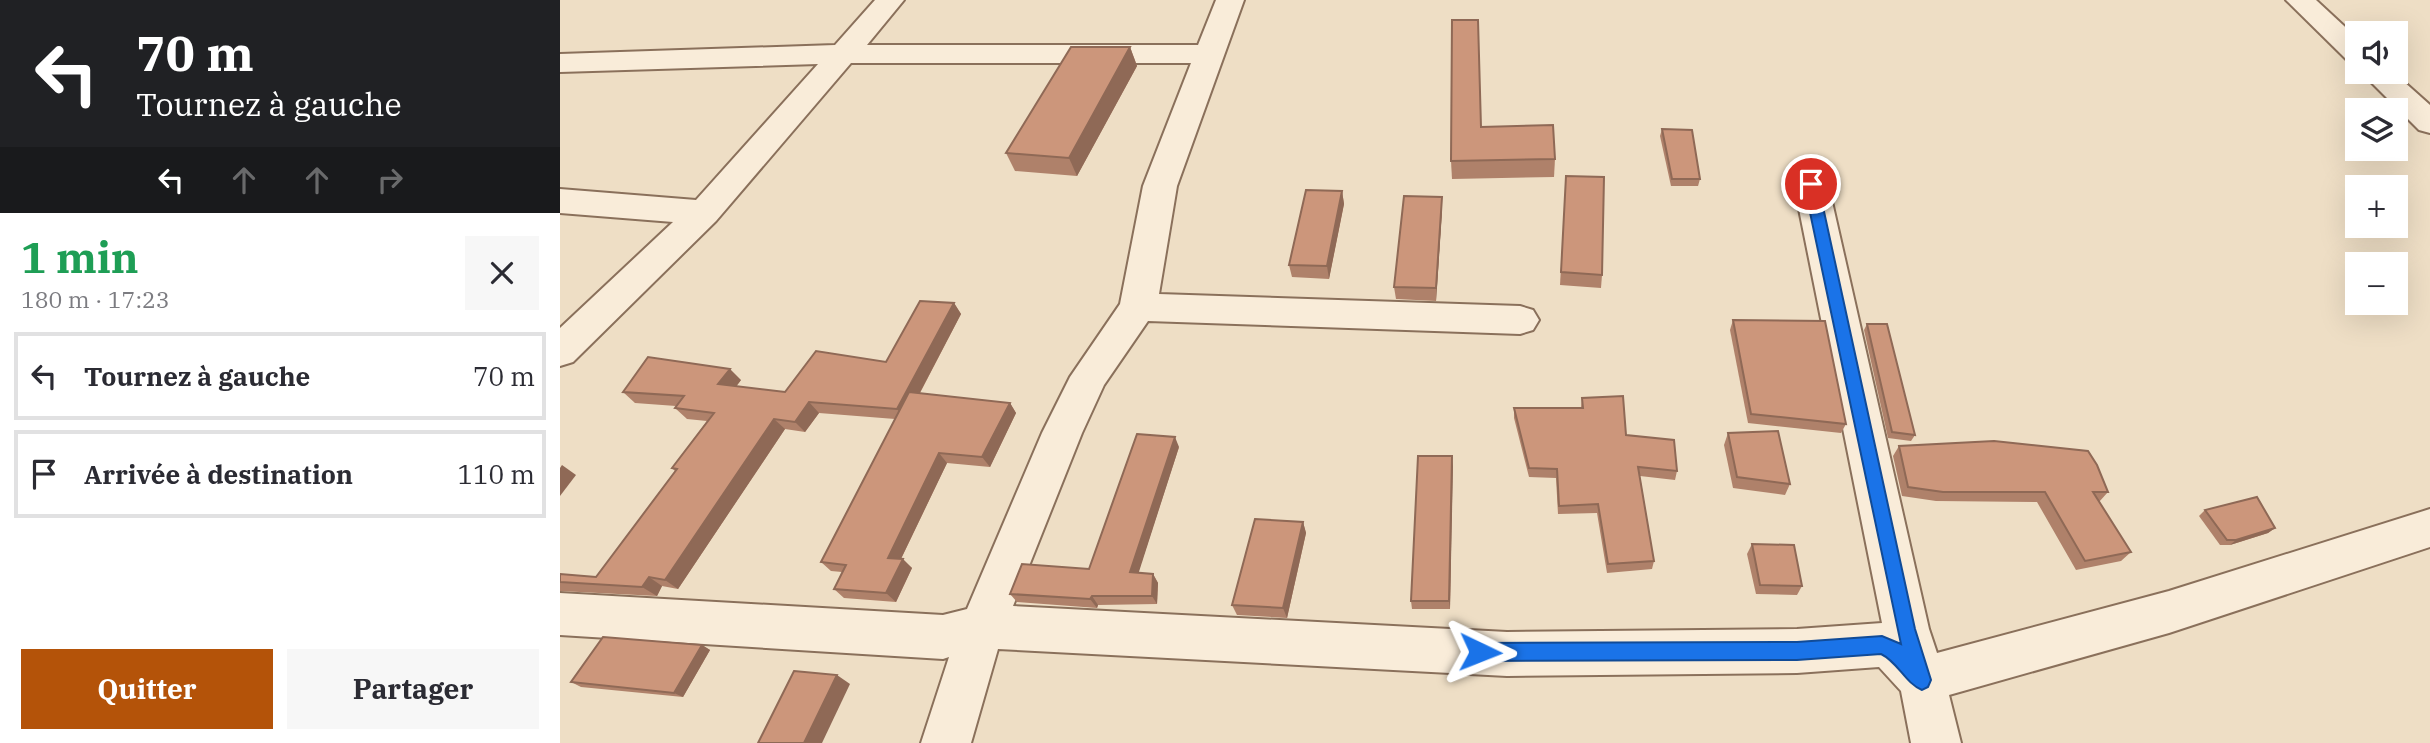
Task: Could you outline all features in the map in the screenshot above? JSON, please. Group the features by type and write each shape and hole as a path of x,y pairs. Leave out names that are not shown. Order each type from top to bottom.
{"street":[{"path":"560,351 704,213 840,54 890,0"},
{"path":"946,743 982,626 1089,377 1138,307 1160,186 1230,0"},
{"path":"2301,0 2345,42"},
{"path":"560,63 840,54 1209,54"},
{"path":"2389,84 2430,123"},
{"path":"1811,184 1906,629 1922,680 1936,743"},
{"path":"560,201 704,213"},
{"path":"1138,307 1520,320"},
{"path":"1922,680 2169,612 2326,559 2430,528"},
{"path":"560,614 943,637 982,626 1507,654 1797,651 1882,645 1898,653 1922,680"}],"building":[{"path":"1452,20 1478,20 1481,127 1553,125 1555,159 1451,161"},
{"path":"1071,47 1130,47 1069,158 1006,153"},
{"path":"1662,129 1692,130 1700,179 1672,179"},
{"path":"1566,176 1604,177 1602,275 1561,272"},
{"path":"1306,190 1342,191 1327,266 1289,265"},
{"path":"1404,196 1442,197 1436,288 1394,287"},
{"path":"920,301 954,303 897,409 809,402 795,422 774,419 665,580 649,577 642,587 560,582 560,574 596,577 677,469 672,468 714,413 675,408 684,396 623,392 648,357 730,369 718,384 785,392 816,351 886,362"},
{"path":"1733,320 1825,321 1846,424 1751,414"},
{"path":"1867,324 1887,324 1915,435 1892,432"},
{"path":"909,392 1010,403 982,457 939,453 888,558 903,559 886,593 834,589 846,565 821,562"},
{"path":"1623,396 1626,435 1674,440 1677,471 1638,467 1654,561 1608,564 1598,504 1559,506 1557,469 1529,468 1514,408 1583,408 1582,398"},
{"path":"1778,431 1790,484 1737,477 1728,433"},
{"path":"1137,434 1175,437 1130,572 1153,574 1152,596 1092,596 1090,599 1010,594 1022,564 1089,569"},
{"path":"1994,441 2088,451 2108,492 2093,492 2131,552 2085,561 2045,492 1943,492 1908,487 1899,446"},
{"path":"1418,456 1452,456 1449,601 1411,601"},
{"path":"2257,497 2275,528 2236,540 2227,540 2205,510"},
{"path":"1255,519 1303,522 1283,608 1232,605"},
{"path":"1752,544 1794,545 1802,586 1760,585"},
{"path":"603,637 702,645 674,693 571,682"},
{"path":"794,671 837,675 804,743 758,743"}],"route":[{"path":"1480,652 1797,651 1882,645 1891,647 1898,653 1922,680 1906,629 1811,184"}]}
